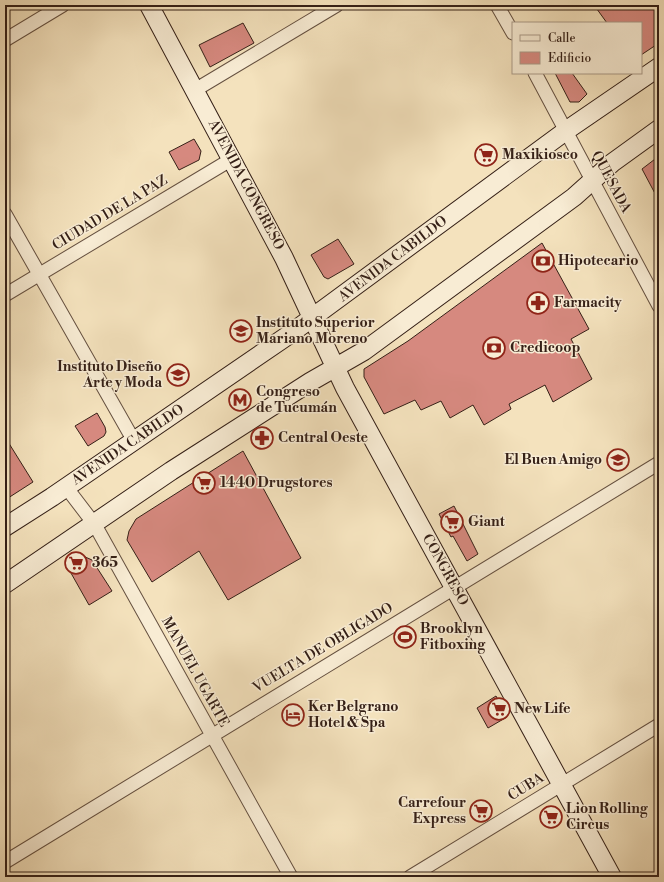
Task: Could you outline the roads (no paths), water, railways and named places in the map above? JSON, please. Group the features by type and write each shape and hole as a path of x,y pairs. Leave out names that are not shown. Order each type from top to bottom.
{"main road":[{"name":"AVENIDA CONGRESO","path":"149,5 196,90 314,317 335,368"},
{"name":"AVENIDA CABILDO","path":"5,527 134,441 314,317 567,130 659,67"},
{"path":"5,584 95,525 171,472 310,382 364,351 574,197 612,163 659,129"},
{"name":"CONGRESO","path":"335,368 612,877"}],"street":[{"path":"5,40 63,5"},
{"path":"196,90 337,5"},
{"path":"497,5 512,31"},
{"name":"QUESADA","path":"536,74 567,130 659,306"},
{"name":"CIUDAD DE LA PAZ","path":"5,295 232,159"},
{"path":"5,214 38,275 134,441"},
{"name":"VUELTA DE OBLIGADO","path":"5,862 659,463"},
{"name":"MANUEL UGARTE","path":"66,487 95,525 291,877"},
{"name":"CUBA","path":"410,877 659,725"}],"place":[{"name":"Maxikiosco","path":"486,155"},
{"name":"Hipotecario","path":"543,261"},
{"name":"Farmacity","path":"538,303"},
{"name":"Instituto Superior Mariano Moreno","path":"241,331"},
{"name":"Credicoop","path":"494,348"},
{"name":"Instituto Diseño Arte y Moda","path":"178,375"},
{"name":"Congreso de Tucumán","path":"240,400"},
{"name":"Central Oeste","path":"262,438"},
{"name":"El Buen Amigo","path":"618,460"},
{"name":"1440 Drugstores","path":"204,483"},
{"name":"Giant","path":"452,522"},
{"name":"365","path":"76,563"},
{"name":"Brooklyn Fitboxing","path":"405,637"},
{"name":"New Life","path":"499,709"},
{"name":"Ker Belgrano Hotel & Spa","path":"293,715"},
{"name":"Carrefour Express","path":"481,811"},
{"name":"Lion Rolling Circus","path":"551,817"}]}
